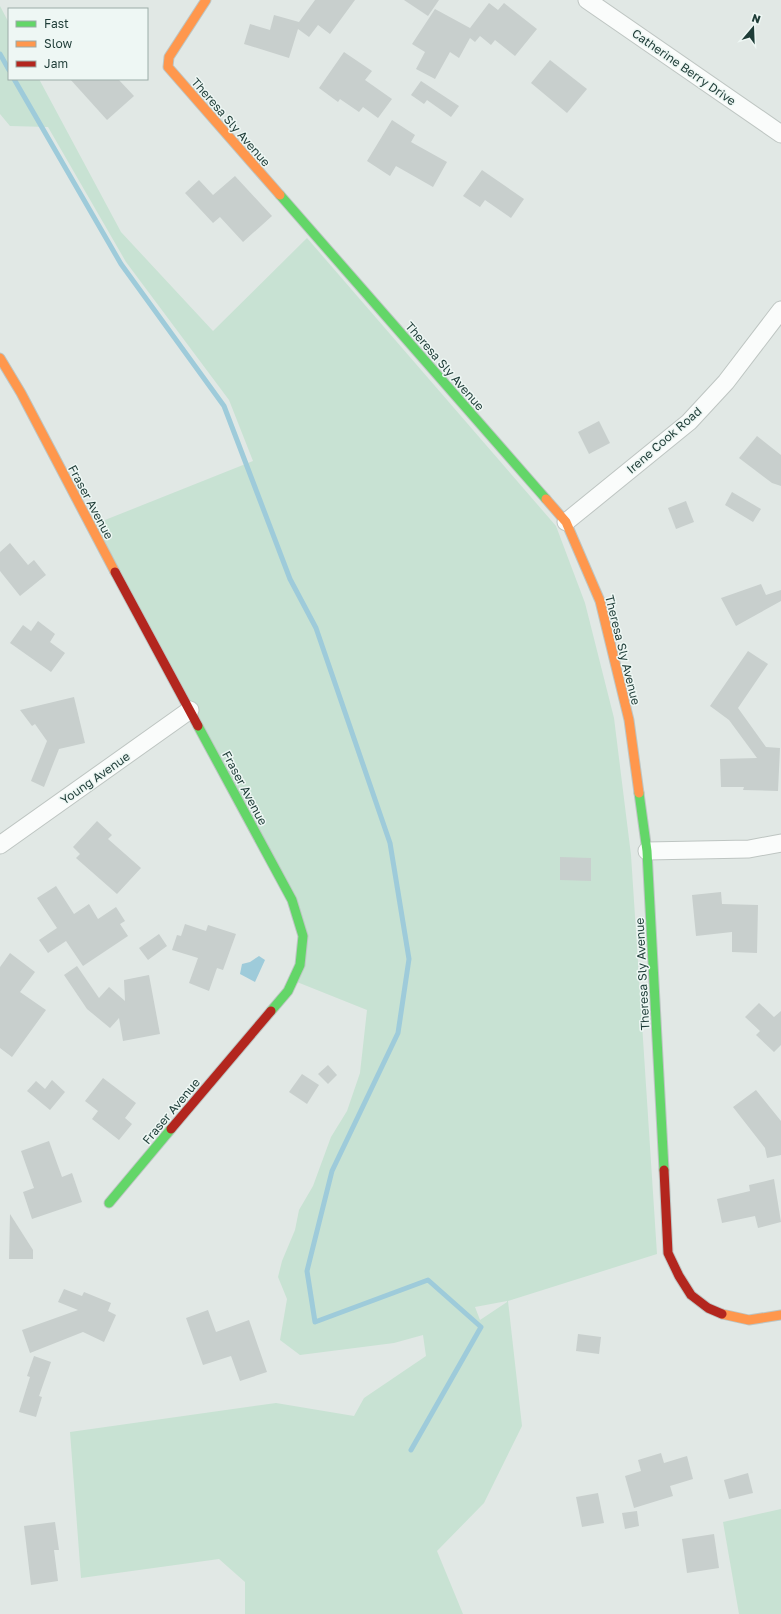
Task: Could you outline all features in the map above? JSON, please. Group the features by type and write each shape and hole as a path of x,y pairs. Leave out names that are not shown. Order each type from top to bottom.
{"street":[{"name":"Theresa Sly Avenue","path":"206,0 169,57 168,67 566,522 600,601 629,720 647,851 668,1253 680,1280 692,1297 708,1309 725,1316 749,1321 781,1315"},
{"name":"Catherine Berry Drive","path":"586,0 781,134"},
{"name":"Irene Cook Road","path":"566,522 689,422 726,382 781,310"},
{"name":"Fraser Avenue","path":"0,358 21,393 61,471 292,900 303,936 300,965 288,991 109,1203"},
{"name":"Young Avenue","path":"0,845 190,710"},
{"path":"647,851 749,849 781,843"}],"green space":[{"path":"0,6 8,21 8,80 40,80 121,232 213,331 307,238 556,526 585,603 614,718 631,855 657,1254 508,1301 522,1426 484,1503 437,1551 463,1614 245,1614 245,1582 219,1559 81,1578 70,1432 276,1403 354,1416 364,1398 426,1356 423,1335 394,1343 300,1355 280,1340 287,1299 278,1277 282,1261 295,1230 299,1210 313,1186 331,1137 347,1111 360,1073 367,1010 297,982 308,936 95,524 253,461 229,400 126,262 48,127 10,126 0,114","holes":["507,1301 507,1302 480,1320 475,1307"]},
{"path":"781,1509 781,1614 739,1614 723,1522"}],"water":[{"path":"259,956 265,960 255,982 240,974 242,964 250,962"}],"building":[{"path":"315,0 355,0 330,34 318,25 309,37 298,29 289,58 244,44 250,24 270,30 274,15 299,22"},
{"path":"404,0 439,0 428,16"},
{"path":"489,3 498,10 504,3 537,29 515,56 495,40 491,45 480,36 475,42 470,38 459,58 450,52 435,79 416,69 425,52 412,44 435,9 470,28"},
{"path":"344,52 372,71 365,80 392,99 378,118 363,107 359,112 340,99 338,102 319,88"},
{"path":"550,60 587,89 567,113 531,83"},
{"path":"71,80 119,80 134,96 107,120"},
{"path":"421,81 459,106 451,117 427,100 424,104 411,95"},
{"path":"392,120 415,135 411,142 447,162 433,187 396,166 390,176 367,161"},
{"path":"482,170 524,199 511,218 485,200 480,207 463,196"},
{"path":"235,176 272,216 243,242 220,217 213,223 185,193 199,180 213,195"},
{"path":"599,421 610,443 589,454 578,432"},
{"path":"757,436 781,455 781,486 772,483 739,458"},
{"path":"732,492 761,509 753,522 725,505"},
{"path":"686,501 694,522 676,529 668,508"},
{"path":"10,543 28,565 34,560 46,575 20,596 0,571 0,552"},
{"path":"761,584 766,595 781,590 781,601 736,626 721,598"},
{"path":"38,621 55,634 50,642 65,653 51,672 10,643 23,625 31,631"},
{"path":"748,651 768,664 738,708 766,747 780,748 778,791 743,790 744,787 721,787 720,759 757,758 729,720 710,706"},
{"path":"74,697 85,743 59,749 44,787 31,781 47,741 35,724 32,726 20,710"},
{"path":"97,821 112,835 108,839 141,868 117,894 76,858 80,854 73,847"},
{"path":"560,857 591,858 591,881 560,880"},
{"path":"56,886 74,914 89,904 98,919 116,907 125,921 120,924 128,936 83,966 66,941 48,953 39,940 57,928 37,898"},
{"path":"721,892 722,904 758,905 757,953 732,952 732,932 696,936 692,895"},
{"path":"185,924 206,931 208,925 236,934 223,970 217,968 209,991 189,983 198,958 172,950 177,935 181,936"},
{"path":"159,934 167,946 148,960 139,948"},
{"path":"10,953 35,972 20,992 46,1010 12,1057 0,1048 0,967"},
{"path":"77,966 99,998 109,987 125,1001 124,980 149,975 160,1034 123,1041 119,1018 110,1028 87,1009 64,975"},
{"path":"759,1003 774,1017 781,1011 781,1045 774,1052 756,1035 760,1031 745,1017"},
{"path":"328,1065 337,1075 328,1084 318,1074"},
{"path":"302,1074 319,1085 307,1104 289,1092"},
{"path":"103,1078 136,1103 125,1118 132,1124 119,1140 92,1119 98,1111 85,1101"},
{"path":"52,1080 65,1092 50,1110 27,1091 36,1081 45,1089"},
{"path":"756,1090 781,1121 781,1155 767,1158 765,1148 733,1107"},
{"path":"49,1141 62,1177 72,1173 82,1202 32,1219 23,1192 34,1188 21,1151"},
{"path":"774,1179 781,1222 758,1228 755,1216 722,1223 717,1199 750,1191 749,1185"},
{"path":"10,1214 33,1250 33,1259 9,1259"},
{"path":"64,1289 82,1296 84,1292 111,1303 108,1311 116,1315 104,1342 83,1332 30,1353 22,1330 78,1310 58,1302"},
{"path":"208,1310 216,1332 249,1320 267,1372 240,1381 231,1356 203,1365 186,1318"},
{"path":"578,1334 601,1337 599,1354 576,1351"},
{"path":"34,1356 51,1362 39,1396 42,1397 36,1417 19,1412 30,1377 27,1376"},
{"path":"661,1453 664,1463 687,1456 693,1479 670,1486 673,1496 634,1508 625,1476 641,1471 638,1460"},
{"path":"748,1473 753,1493 729,1499 724,1480"},
{"path":"598,1493 604,1523 582,1527 576,1497"},
{"path":"637,1511 639,1526 625,1529 622,1513"},
{"path":"55,1522 59,1550 54,1550 58,1581 31,1585 24,1526"},
{"path":"714,1534 719,1568 687,1573 682,1539"}],"waterway":[{"path":"0,54 8,68"},
{"path":"15,80 121,264 224,406 290,579 316,628 390,843 409,959 398,1033 332,1171 307,1271 315,1322 428,1280 481,1327 411,1450"}],"traffic: fast":[{"path":"280,195 546,499"},
{"path":"198,726 292,900 303,936 300,965 288,991 271,1011"},
{"path":"639,793 647,851 664,1170"},
{"path":"109,1203 171,1129"}],"traffic: slow":[{"path":"206,0 169,57 168,67 280,195"},
{"path":"0,358 21,393 115,572"},
{"path":"546,499 566,522 600,601 629,720 639,793"},
{"path":"722,1314 749,1320 781,1315"}],"traffic: jam":[{"path":"115,572 198,726"},
{"path":"171,1129 271,1011"},
{"path":"664,1170 668,1253 679,1276 691,1295 708,1308 722,1314"}]}
